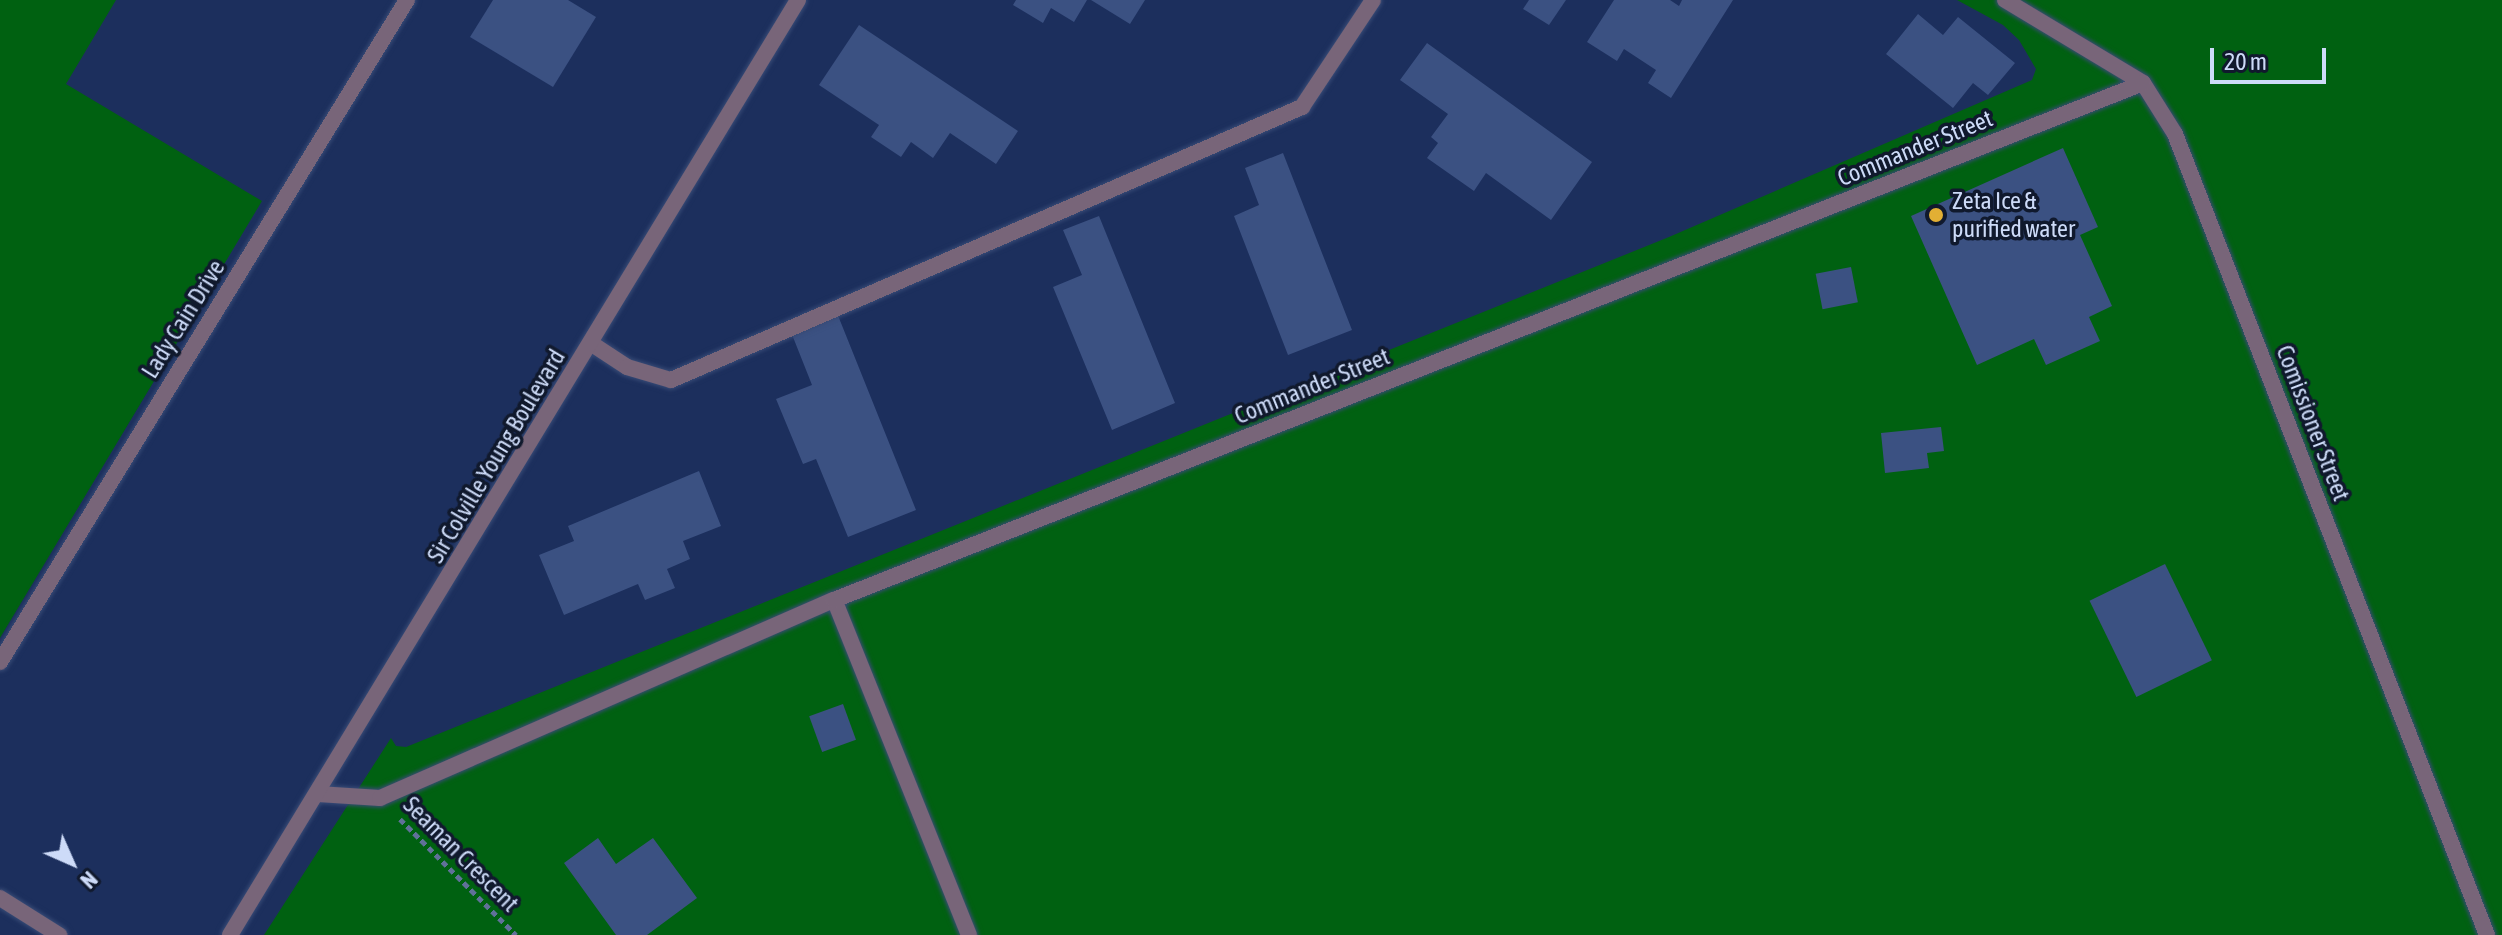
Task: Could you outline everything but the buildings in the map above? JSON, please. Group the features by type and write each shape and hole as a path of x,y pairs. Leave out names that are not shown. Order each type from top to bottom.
{"street":[{"name":"Lady Cain Drive","path":"0,662 407,0"},
{"name":"Sir Colville Young Boulevard","path":"230,935 592,344 798,0"},
{"path":"592,344 627,367 671,380 1302,107 1373,0"},
{"name":"Comissioner Street","path":"2005,0 2143,83 2175,134 2487,935"},
{"name":"Commander Street","path":"380,798 834,600 2143,83"},
{"path":"834,600 969,935"},
{"path":"318,794 380,798"},
{"path":"0,898 59,935"}],"path":[{"name":"Seaman Crescent","path":"380,798 516,935"}],"green space":[{"path":"0,0 116,0 66,84 262,201 0,638"},
{"path":"1957,0 2502,0 2502,935 264,935 391,738 396,746 406,747 1669,237 2032,80 2036,69 2019,40 2003,25"}],"place":[{"name":"Zeta Ice & purified water","path":"1936,215"}]}
